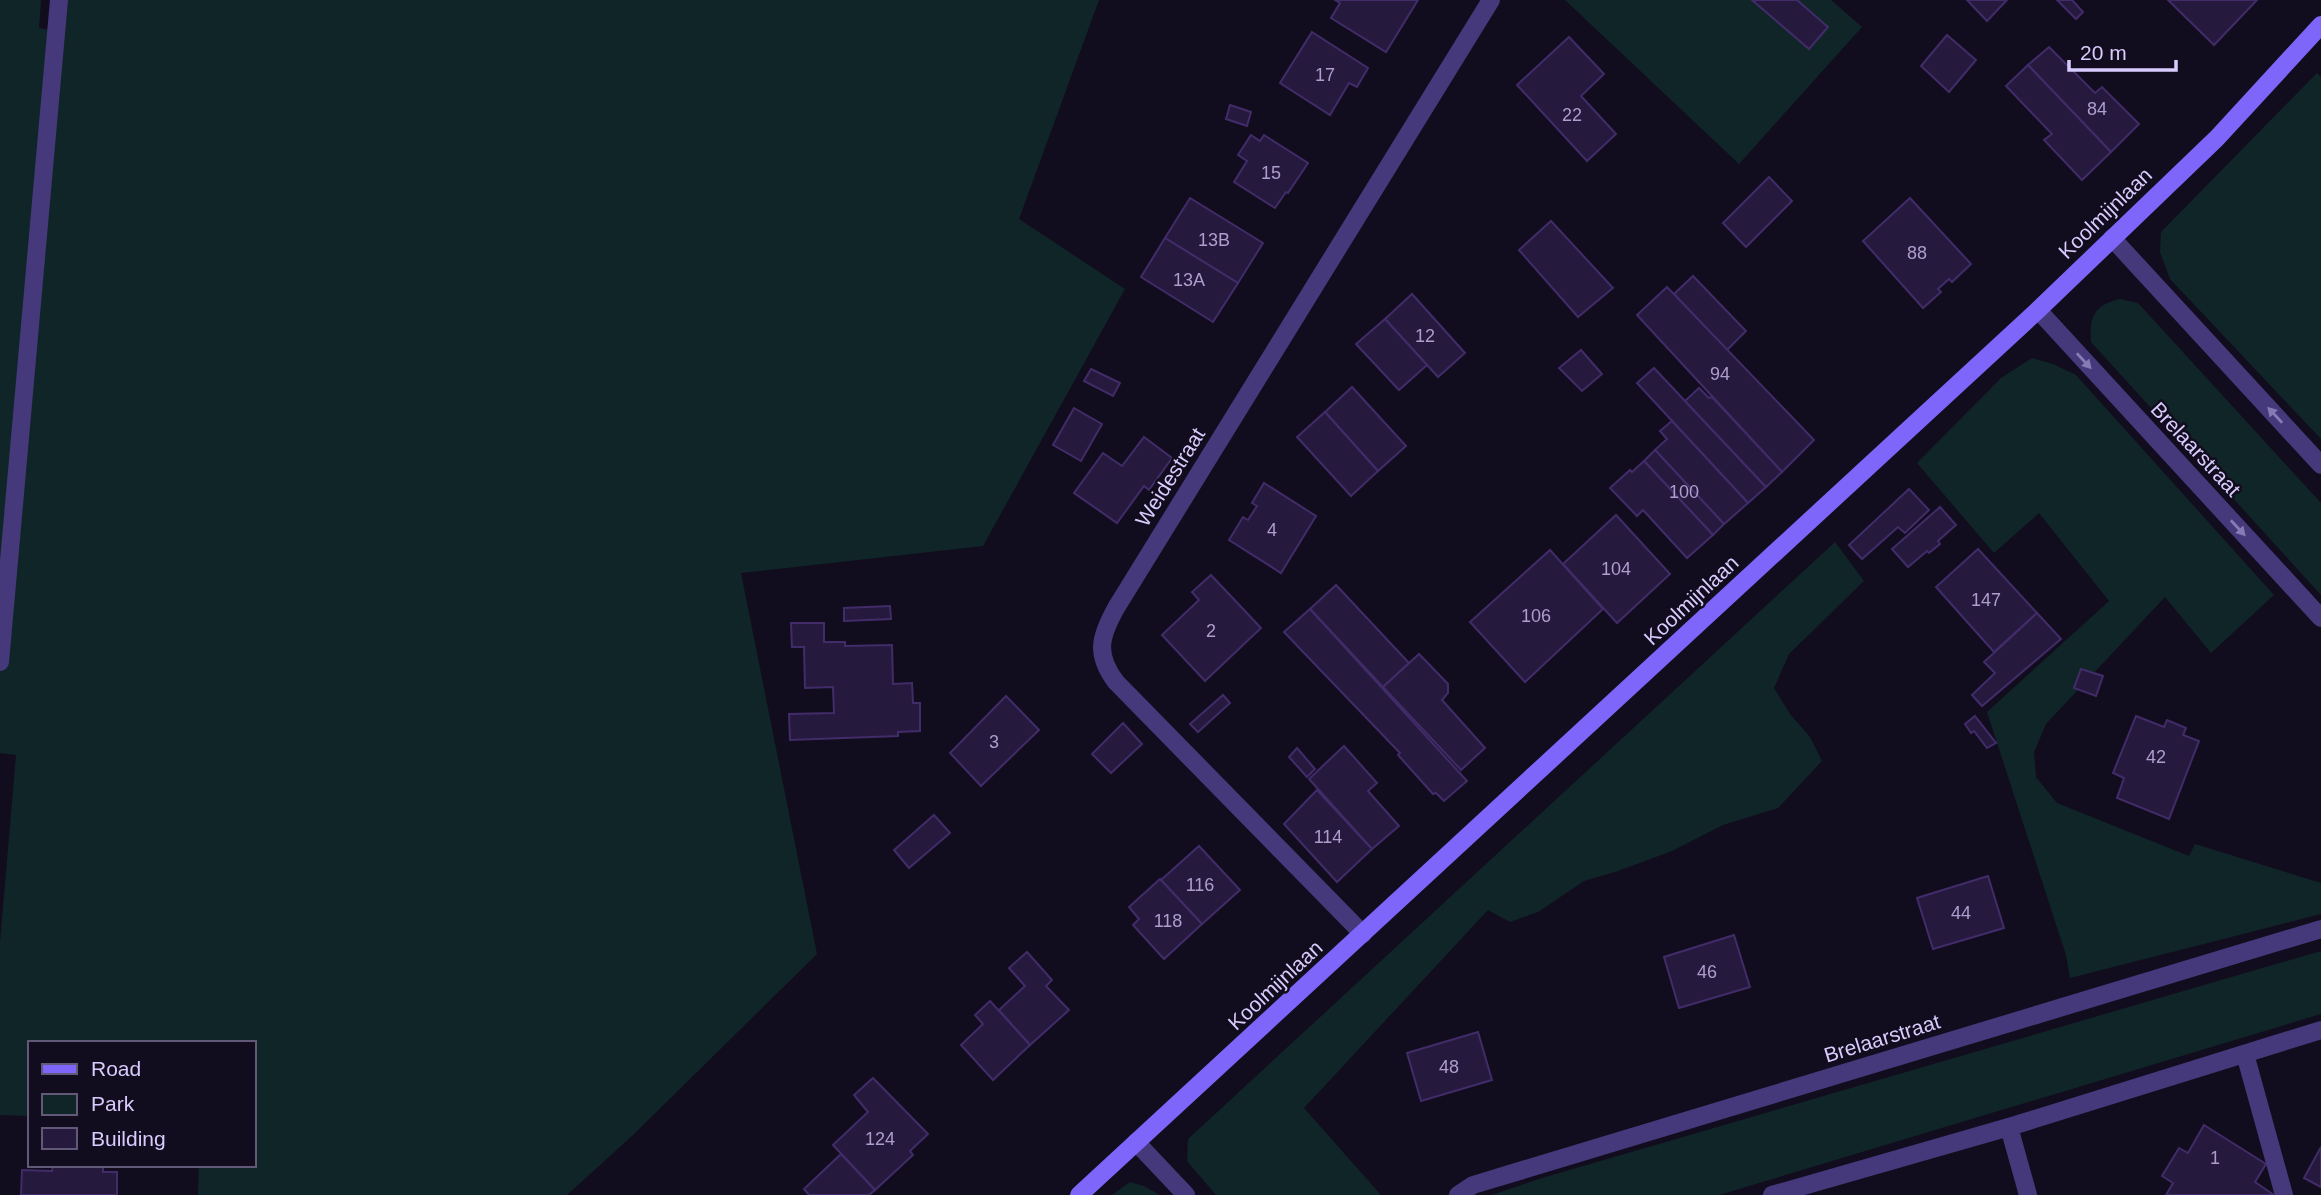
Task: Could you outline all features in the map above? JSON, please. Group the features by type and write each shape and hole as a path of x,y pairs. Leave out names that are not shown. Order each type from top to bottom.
{"street":[{"path":"0,662 59,0"},
{"name":"Weidestraat","path":"1363,934 1116,682 1101,657 1102,643 1116,608 1491,0"},
{"name":"Koolmijnlaan","path":"1079,1195 2038,310 2217,138 2321,25"},
{"path":"2112,238 2321,466"},
{"name":"Brelaarstraat","path":"2038,310 2321,618"},
{"name":"Brelaarstraat","path":"1458,1195 1473,1185 2321,929"},
{"path":"1772,1195 2009,1127 2321,1030"},
{"path":"2245,1054 2284,1195"},
{"path":"2009,1127 2028,1195"},
{"path":"1136,1142 1186,1195"}],"green space":[{"path":"0,0 41,0 39,28 62,32 67,0 1099,0 1019,219 1125,289 983,546 741,573 817,954 633,1135 567,1195 198,1195 199,1167 256,1167 256,1041 28,1041 28,1116 0,1115 0,942 16,755 0,753"},
{"path":"1565,0 1831,0 1862,27 1739,164"},
{"path":"2317,73 2321,77 2321,439 2170,279 2160,252 2161,232"},
{"path":"2120,299 2138,303 2321,503 2321,595 2091,342 2091,326 2095,313 2104,305"},
{"path":"2032,358 2076,375 2274,595 2211,653 2165,597 2046,724 2034,752 2036,777 2057,803 2189,856 2195,844 2321,883 2321,914 2070,978 2066,955 1987,712 2109,601 2039,513 1994,553 1917,463 2001,378"},
{"path":"1835,542 1864,581 1789,654 1774,688 1790,714 1810,737 1822,761 1778,808 1723,825 1672,851 1584,881 1538,912 1510,922 1488,910 1304,1108 1381,1195 1216,1195 1187,1161 1188,1139"},
{"path":"2321,951 2321,1014 1719,1195 1492,1195 1542,1178"},
{"path":"1130,1182 1144,1186 1160,1195 1112,1195"}],"building":[{"path":"1335,0 1418,0 1386,52 1331,18 1340,3"},
{"path":"1752,0 1797,0 1828,27 1809,49"},
{"path":"1967,0 2007,0 1987,21"},
{"path":"2057,0 2072,0 2083,12 2076,19"},
{"path":"2168,0 2257,0 2214,45"},
{"path":"1312,32 1368,68 1357,87 1349,83 1330,115 1280,83"},
{"path":"1947,35 1976,60 1949,92 1921,66"},
{"path":"1569,37 1604,74 1581,96 1616,134 1587,161 1517,85"},
{"path":"2049,47 2095,93 2102,87 2139,124 2111,152 2028,65"},
{"path":"2028,65 2111,152 2082,180 2044,140 2052,134 2006,86"},
{"path":"1230,105 1251,112 1247,126 1226,119"},
{"path":"1251,135 1260,141 1264,135 1308,163 1275,208 1234,182 1247,161 1238,155"},
{"path":"1769,177 1792,201 1746,247 1723,223"},
{"path":"1190,198 1263,243 1238,283 1165,238"},
{"path":"1910,198 1971,264 1952,282 1949,279 1938,289 1941,292 1923,308 1863,241"},
{"path":"1551,221 1613,288 1578,317 1519,250"},
{"path":"1165,238 1238,283 1213,322 1141,277"},
{"path":"1693,276 1746,331 1727,350 1674,294"},
{"path":"1667,287 1814,440 1782,472 1637,315"},
{"path":"1412,294 1465,353 1438,377 1385,319"},
{"path":"1385,319 1427,365 1399,390 1356,344"},
{"path":"1581,350 1602,374 1582,391 1559,368"},
{"path":"1654,368 1766,487 1748,503 1637,383"},
{"path":"1091,369 1120,383 1113,396 1084,381"},
{"path":"1352,387 1406,446 1378,471 1325,412"},
{"path":"1699,388 1709,398 1712,397 1782,472 1766,487 1685,401"},
{"path":"1074,408 1102,424 1081,461 1053,445"},
{"path":"1325,412 1378,471 1351,496 1297,437"},
{"path":"1672,421 1748,503 1724,524 1655,450 1667,439 1660,431"},
{"path":"1144,437 1172,458 1149,490 1144,486 1117,523 1074,493 1103,453 1122,466"},
{"path":"1655,450 1724,524 1713,535 1644,461"},
{"path":"1644,461 1713,535 1687,558 1643,510 1637,516 1610,488"},
{"path":"1264,483 1316,516 1281,573 1229,540 1243,517 1248,520 1257,506 1252,503"},
{"path":"1909,489 1929,510 1905,533 1898,527 1862,559 1849,545"},
{"path":"1940,507 1956,525 1938,541 1940,544 1908,567 1892,549"},
{"path":"1616,515 1670,574 1617,623 1563,564"},
{"path":"1978,549 2037,613 1994,652 1936,587"},
{"path":"1550,550 1603,609 1525,682 1470,622"},
{"path":"1211,575 1261,628 1205,681 1162,635 1199,600 1192,592"},
{"path":"1336,585 1409,663 1383,687 1310,609"},
{"path":"890,606 891,619 844,621 844,608"},
{"path":"1310,609 1467,781 1444,801 1436,793 1433,794 1398,755 1400,753 1284,632"},
{"path":"2037,613 2061,639 1982,706 1972,695 1995,673 1984,662"},
{"path":"791,623 824,623 824,642 845,642 845,646 892,645 893,684 912,683 913,703 920,703 920,731 898,732 898,736 790,740 789,714 834,713 833,687 805,688 804,647 792,647"},
{"path":"1419,654 1448,684 1448,693 1442,700 1485,748 1461,770 1383,687"},
{"path":"2081,669 2103,676 2096,696 2074,688"},
{"path":"1223,695 1230,703 1198,732 1190,724"},
{"path":"1006,696 1039,730 981,786 950,753"},
{"path":"1975,716 1996,743 1987,748 1974,731 1971,733 1965,724"},
{"path":"2136,716 2164,727 2167,720 2186,728 2183,735 2199,741 2169,819 2117,798 2124,778 2113,773"},
{"path":"1123,723 1142,744 1111,773 1092,754"},
{"path":"1344,746 1377,783 1368,791 1399,826 1372,849 1309,779"},
{"path":"1297,748 1315,769 1307,777 1289,757"},
{"path":"1317,790 1372,849 1337,882 1284,824"},
{"path":"934,815 950,833 909,868 894,850"},
{"path":"1199,846 1240,890 1202,924 1161,880"},
{"path":"1988,876 2004,928 1933,949 1917,898"},
{"path":"1160,879 1202,924 1164,959 1133,925 1139,919 1129,907"},
{"path":"1734,935 1750,987 1679,1008 1664,957"},
{"path":"1027,952 1052,980 1046,986 1069,1010 1030,1045 999,1010 1025,986 1009,968"},
{"path":"990,1001 1030,1045 993,1080 961,1045 983,1024 975,1015"},
{"path":"1478,1032 1492,1080 1421,1101 1407,1053"},
{"path":"873,1078 928,1134 910,1151 913,1155 875,1190 833,1145 868,1112 854,1095"},
{"path":"2204,1125 2266,1164 2255,1182 2274,1195 2166,1195 2173,1183 2162,1176 2179,1148 2188,1153"},
{"path":"2321,1147 2321,1187 2304,1178"},
{"path":"841,1154 875,1190 869,1195 809,1195 804,1189"},
{"path":"53,1167 103,1167 103,1172 117,1172 117,1195 21,1195 22,1170 52,1171"}]}
